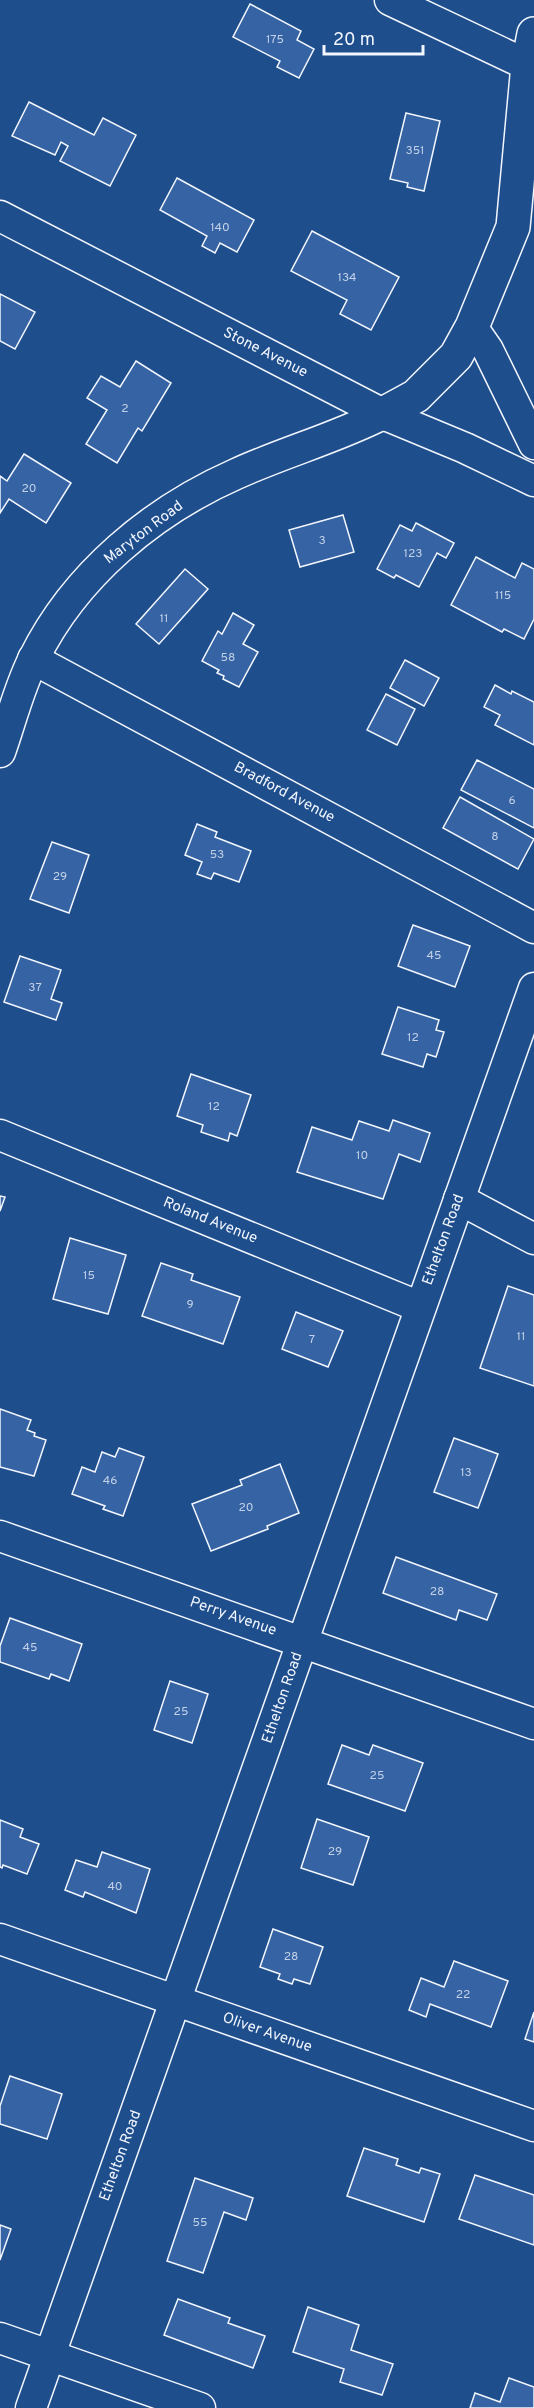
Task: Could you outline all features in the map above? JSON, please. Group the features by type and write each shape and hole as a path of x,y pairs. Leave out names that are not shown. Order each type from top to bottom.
{"street":[{"path":"384,414 416,396 456,356 472,327 513,227 532,56 390,0"},
{"name":"Stone Avenue","path":"0,216 384,414 465,448 534,482"},
{"path":"472,327 488,350 534,444"},
{"name":"Maryton Road","path":"0,752 33,659 55,620 74,594 106,560 159,517 201,491 236,474 352,429 384,414"},
{"name":"Bradford Avenue","path":"33,659 534,928"},
{"name":"Ethelton Road","path":"31,2408 534,988"},
{"name":"Roland Avenue","path":"0,1134 420,1307"},
{"path":"459,1199 534,1239"},
{"name":"Perry Avenue","path":"0,1536 534,1724"},
{"name":"Oliver Avenue","path":"0,1939 534,2126"},
{"path":"0,2338 200,2408"}],"building":[{"path":"250,4 301,31 297,40 314,49 299,78 277,67 280,61 233,37"},
{"path":"29,102 94,135 103,118 136,135 110,186 60,161 68,146 61,142 55,155 12,136"},
{"path":"406,113 440,121 424,191 407,187 408,183 390,179"},
{"path":"177,178 254,220 237,252 220,243 215,253 202,246 207,236 160,210"},
{"path":"312,231 399,277 371,330 340,314 347,300 291,271"},
{"path":"0,294 35,312 15,349 0,341"},
{"path":"136,361 171,383 142,431 138,428 117,463 86,444 107,410 87,398 101,376 120,387"},
{"path":"24,454 71,483 46,523 9,499 0,513 0,476 7,481"},
{"path":"343,515 354,552 300,567 289,530"},
{"path":"416,523 454,543 446,558 437,553 419,587 396,575 394,578 377,569 400,525 412,531"},
{"path":"476,557 515,578 522,563 534,569 534,619 524,639 504,629 502,632 451,605"},
{"path":"185,569 208,589 159,644 136,624"},
{"path":"233,613 254,625 243,644 258,652 239,687 223,679 224,676 217,673 219,670 202,661 218,631 222,634"},
{"path":"405,660 439,678 424,706 390,688"},
{"path":"495,685 511,694 512,691 534,702 534,745 495,725 500,715 484,707"},
{"path":"386,694 415,709 397,745 367,730"},
{"path":"477,760 534,789 534,828 461,790"},
{"path":"460,797 534,839 518,869 443,828"},
{"path":"197,824 217,832 215,837 251,851 239,882 214,873 211,879 197,874 202,862 185,855"},
{"path":"52,842 89,855 69,913 30,899"},
{"path":"413,925 470,946 455,987 398,966"},
{"path":"20,956 61,970 51,999 62,1003 56,1020 4,1002"},
{"path":"398,1007 439,1020 436,1030 444,1032 436,1057 427,1054 423,1067 382,1054"},
{"path":"191,1074 251,1095 237,1136 230,1133 228,1141 201,1132 203,1125 177,1116"},
{"path":"393,1120 430,1133 420,1162 399,1154 383,1199 297,1172 312,1127 352,1140 359,1121 389,1131"},
{"path":"0,1196 5,1197 0,1211"},
{"path":"70,1238 126,1255 108,1314 53,1299"},
{"path":"161,1263 193,1274 191,1280 240,1297 223,1344 142,1316"},
{"path":"508,1286 534,1295 534,1386 480,1368"},
{"path":"296,1312 343,1331 328,1367 282,1349"},
{"path":"0,1409 31,1420 27,1430 35,1433 34,1436 46,1440 34,1476 0,1467"},
{"path":"454,1438 498,1454 478,1508 434,1492"},
{"path":"119,1448 144,1457 123,1516 103,1509 105,1506 72,1494 82,1467 95,1472 102,1452 115,1457"},
{"path":"280,1464 299,1513 267,1526 268,1529 211,1551 192,1504 242,1485 240,1480"},
{"path":"396,1557 497,1594 487,1620 459,1610 456,1620 383,1593"},
{"path":"10,1618 82,1644 69,1681 51,1674 49,1679 0,1662 0,1646"},
{"path":"170,1681 208,1694 192,1743 154,1730"},
{"path":"342,1745 369,1755 373,1745 423,1763 405,1811 328,1784"},
{"path":"317,1819 369,1837 353,1885 301,1868"},
{"path":"0,1820 23,1829 20,1837 39,1844 27,1874 3,1865 2,1868 0,1867"},
{"path":"102,1852 150,1869 136,1913 85,1892 83,1897 65,1890 76,1860 97,1867"},
{"path":"273,1929 323,1947 310,1984 294,1979 292,1984 278,1979 280,1974 260,1967"},
{"path":"454,1961 508,1981 491,2027 430,2004 426,2017 409,2010 421,1978 444,1987"},
{"path":"534,2012 534,2042 525,2039"},
{"path":"10,2076 62,2094 47,2139 0,2124 0,2106"},
{"path":"364,2148 398,2159 396,2165 419,2173 421,2168 440,2174 424,2222 347,2196"},
{"path":"475,2175 534,2195 534,2245 459,2219"},
{"path":"195,2178 253,2198 246,2220 224,2212 203,2273 167,2261"},
{"path":"0,2225 11,2229 0,2260"},
{"path":"178,2299 230,2318 228,2323 265,2336 253,2368 164,2335"},
{"path":"308,2307 359,2325 351,2350 393,2364 382,2395 340,2382 344,2369 293,2352"},
{"path":"509,2378 534,2387 534,2408 470,2408 475,2393 500,2402"}]}
